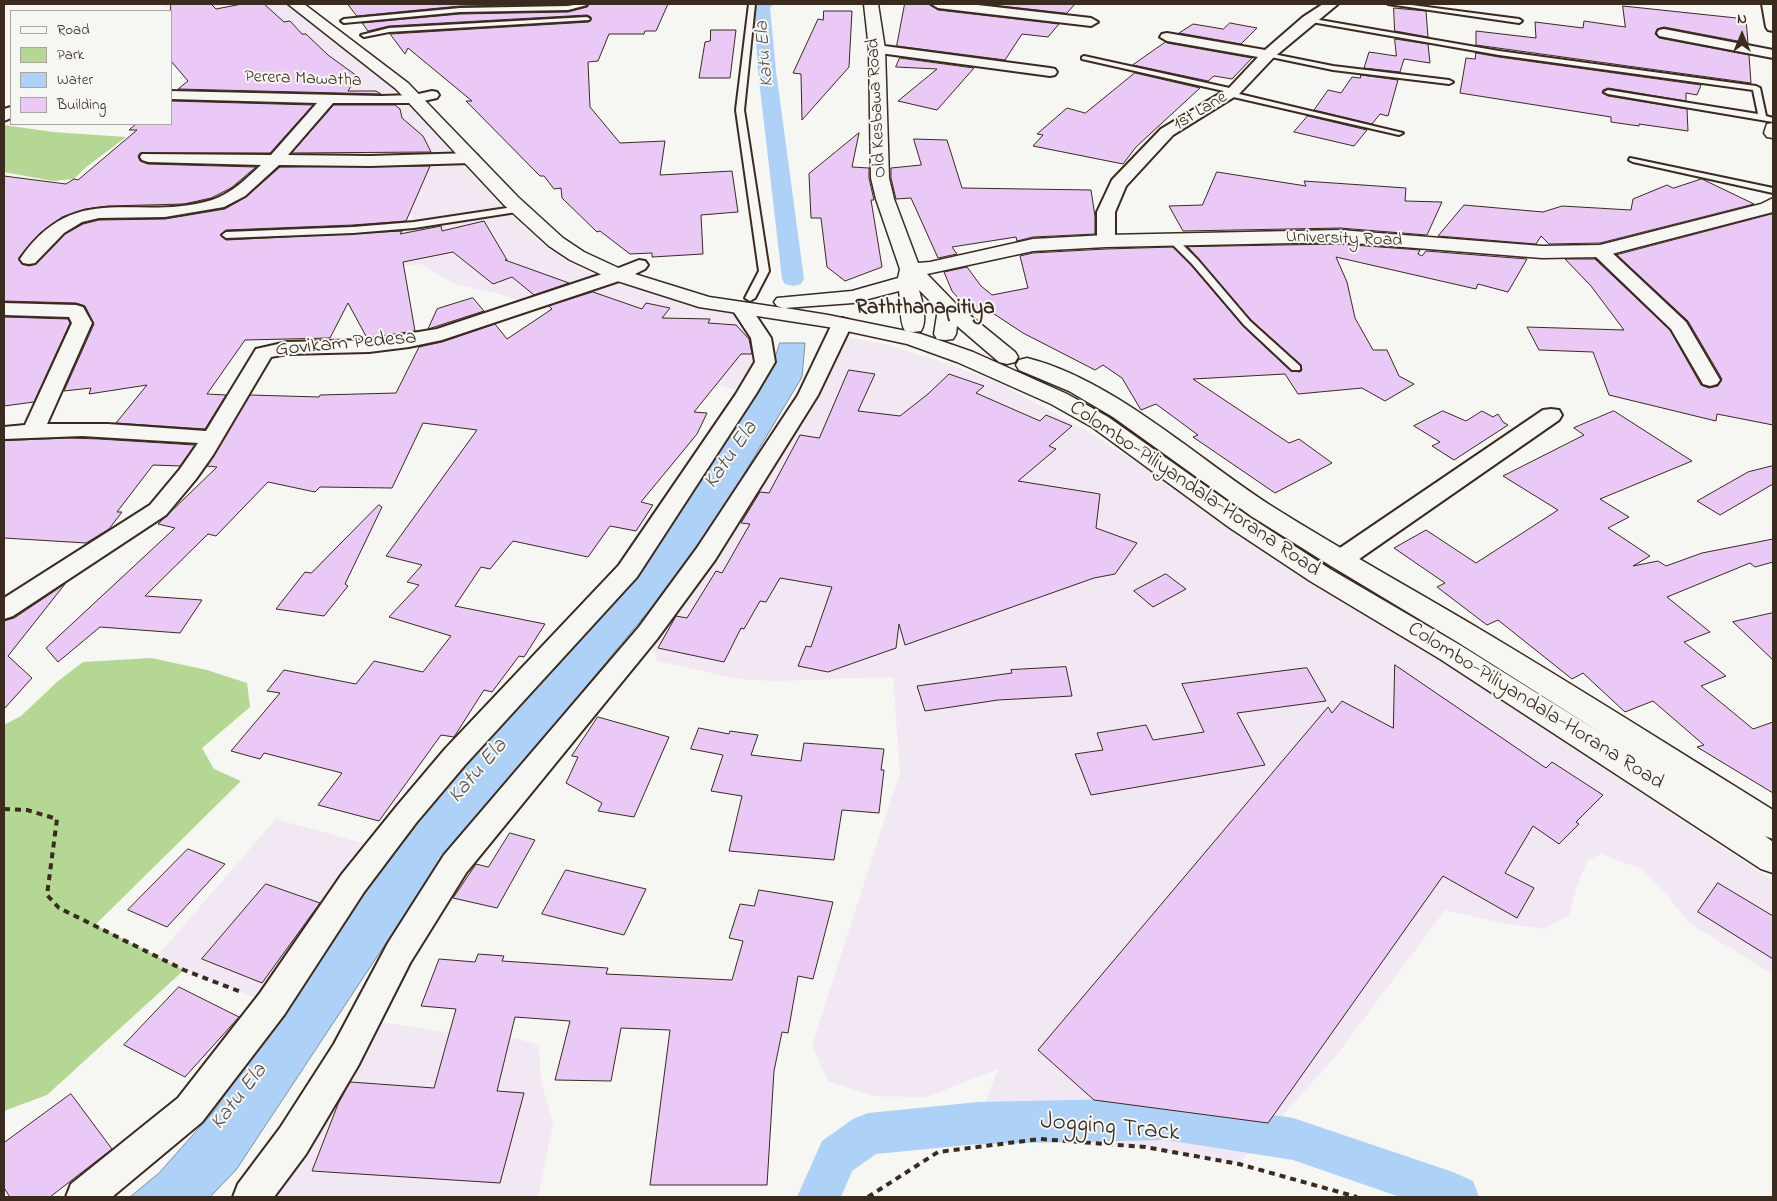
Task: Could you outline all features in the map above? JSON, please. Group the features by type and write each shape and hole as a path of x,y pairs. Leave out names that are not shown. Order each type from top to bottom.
{"main road":[{"name":"Colombo-Piliyandala-Horana Road","path":"296,4 402,86 520,209 556,242 577,256 618,275 688,298 746,304 913,339 965,357 1059,399 1100,422 1239,522 1296,559 1460,644 1773,826"},
{"path":"319,4 364,35 420,82 458,121"},
{"name":"Old Kesbawa Road","path":"871,4 877,49 880,178 908,275 913,326"},
{"path":"1768,123 1773,133"},
{"name":"University Road","path":"780,302 853,297 930,268 1033,246 1106,241 1340,236 1542,252 1600,251 1772,203"},
{"name":"Colombo-Piliyandala-Horana Road","path":"615,254 672,278 729,295 746,304 780,302 843,312 945,334 1008,357 1077,386 1121,412 1260,510 1340,560 1773,859"},
{"name":"Old Kesbawa Road","path":"908,275 1008,357"},
{"path":"945,334 949,308"}],"street":[{"path":"938,4 1091,22"},
{"name":"1st Lane","path":"1106,241 1106,212 1118,184 1167,132 1232,93 1268,55 1308,20 1331,4"},
{"path":"1768,4 1773,27"},
{"path":"1664,33 1773,54"},
{"path":"1167,37 1268,55"},
{"path":"877,49 1050,72"},
{"name":"Perera Mawatha","path":"172,95 328,100 414,99 432,95"},
{"path":"29,258 67,222 85,214 101,212 156,213 224,202 254,180 275,160 328,100"},
{"path":"148,158 370,161 471,158"},
{"path":"1600,251 1679,326 1710,380"},
{"name":"Govikam Pedesa","path":"4,610 158,510 172,495 212,438 262,353 271,350 368,346 442,334 618,275 639,265"},
{"path":"84,1197 190,1110 272,1004 353,883 406,815 455,757 628,571 746,394 765,362 761,338 746,304"},
{"path":"4,309 76,312 82,323 33,430"},
{"path":"252,1197 293,1141 346,1055 399,953 455,864 648,632 706,554 808,395 842,324"},
{"path":"1340,560 1551,416"},
{"path":"4,433 78,429 212,438"}],"lane":[{"path":"746,304 764,270 740,110 752,4"},
{"path":"1391,4 1519,21"},
{"path":"344,21 460,10 568,8 584,5"},
{"path":"364,35 389,30 587,19"},
{"path":"1308,20 1499,53 1756,88 1768,123"},
{"path":"1268,55 1333,68 1449,82"},
{"path":"1084,58 1399,133"},
{"path":"1608,92 1768,123 1773,120"},
{"path":"1633,160 1772,203"},
{"path":"226,235 353,230 414,225 520,209"},
{"path":"1172,239 1195,262 1247,323 1296,368"}],"path":[{"path":"4,809 27,810 57,819 47,895 59,908 184,970 272,1004"},
{"name":"Jogging Track","path":"868,1197 938,1152 1040,1139 1145,1147 1239,1164 1357,1197"}],"shaded area":[{"path":"164,4 289,4 342,44 393,88 506,211 537,239 569,263 611,282 763,322 765,362 746,394 673,369 602,333 531,304 499,294 454,284 421,264 366,271 387,237 411,222 413,215 220,217 224,202 328,100 281,98 284,91 209,64 172,66 172,16 174,15 172,10 169,10"},
{"path":"842,336 890,345 957,367 998,383 1082,428 1235,525 1314,582 1450,666 1773,881 1773,974 1689,923 1667,895 1642,869 1601,854 1588,860 1578,883 1569,915 1545,929 1502,923 1445,910 1336,1056 1239,1164 1145,1147 1040,1139 974,1147 978,1123 998,1069 926,1097 874,1096 828,1081 812,1045 900,772 893,677 777,681 739,679 657,661 648,633"},
{"path":"276,819 380,848 272,1004 184,970 158,955"},
{"path":"365,1019 436,1031 515,1038 539,1045 541,1082 553,1123 538,1197 251,1197 293,1141"}],"green space":[{"path":"4,125 53,132 126,137 85,168 74,179 53,181 4,172"},
{"path":"151,658 207,670 247,683 250,707 202,748 214,769 241,781 95,925 184,970 47,1095 4,1111 4,725 21,716 57,682 83,662"}],"water":[{"path":"780,343 805,343 802,377 696,554 437,866 236,1170 210,1197 130,1197 159,1173 214,1111 385,856 638,565 773,364"}],"building":[{"path":"171,4 211,4 216,9 242,4 264,4 284,22 290,21 302,34 306,34 328,55 357,76 348,91 376,91 381,94 178,89 188,81 172,62"},
{"path":"348,4 570,4 460,6 357,16"},
{"path":"588,4 668,4 656,31 645,31 644,34 609,34 598,61 588,62 590,107 620,143 665,141 660,175 732,171 738,212 701,215 703,254 652,257 652,253 630,254 600,231 597,232 562,198 561,188 554,189 544,176 540,176 466,101 472,101 408,48 405,54 390,34 589,22 591,17 587,15 389,26 368,31 362,23 460,14 568,12 587,7"},
{"path":"905,4 929,4 938,10 1059,24 1048,37 1022,34 1005,60 897,46"},
{"path":"983,4 1075,4 1067,13"},
{"path":"1623,6 1746,19 1748,43 1664,27 1657,29 1655,34 1659,38 1749,55 1751,83 1476,45 1476,31 1536,38 1535,22 1583,28 1584,21 1625,27"},
{"path":"1394,8 1426,11 1428,37 1395,31"},
{"path":"824,11 852,11 849,67 802,120 801,74 793,73 818,19 823,20"},
{"path":"1230,23 1257,28 1241,44 1179,33 1193,24 1223,29"},
{"path":"711,30 736,30 730,78 699,78 705,42 710,41"},
{"path":"1395,39 1428,44 1430,63 1404,59 1400,72 1364,68 1369,52 1396,56"},
{"path":"1166,42 1252,58 1232,79 1214,76 1208,81 1133,65"},
{"path":"1476,53 1701,85 1697,95 1686,93 1686,101 1608,88 1603,90 1602,93 1608,96 1687,109 1688,131 1639,124 1639,126 1611,122 1611,117 1460,93 1466,58 1475,59"},
{"path":"900,58 974,68 937,110 898,101 937,69 896,67"},
{"path":"1135,73 1200,88 1136,147 1123,164 1033,146 1043,135 1037,134 1067,108 1085,113"},
{"path":"1361,75 1398,80 1388,116 1380,114 1372,124 1314,110 1328,90 1341,93 1352,77 1360,78"},
{"path":"172,101 313,105 270,153 140,153 138,156 140,161 148,164 256,167 231,188 211,198 184,204 108,206 85,209 62,217 40,233 19,258 22,264 29,266 36,264 65,234 83,224 99,220 165,219 225,209 246,197 280,167 430,166 406,221 226,230 220,235 226,240 402,231 400,234 441,226 442,231 484,221 507,260 505,260 569,283 534,295 512,277 493,284 453,252 403,262 415,331 367,338 348,303 330,338 245,340 207,394 226,395 205,429 116,423 147,385 89,394 91,388 64,391 94,324 85,306 76,303 4,301 4,176 66,184 74,179 78,180 137,130 129,130 135,125 172,125"},
{"path":"334,105 395,105 400,109 402,118 423,136 431,152 292,153"},
{"path":"1308,116 1367,130 1354,146 1294,132"},
{"path":"859,133 852,167 869,168 869,178 874,200 871,200 882,267 845,281 827,267 821,218 811,218 809,174"},
{"path":"914,139 947,140 962,188 1091,190 1095,216 1095,234 1033,237 1017,241 1016,237 952,247 957,254 938,258 911,198 896,199 891,178 891,168 921,165"},
{"path":"1217,172 1306,186 1304,181 1406,188 1405,201 1442,202 1427,235 1340,228 1183,231 1169,206 1202,205"},
{"path":"1702,179 1754,204 1600,243 1549,244 1541,236 1536,244 1438,236 1464,205 1543,212 1562,206 1631,210 1633,199 1667,185 1673,188"},
{"path":"1773,214 1773,425 1717,414 1716,421 1609,395 1593,352 1539,350 1527,327 1624,330 1591,286 1565,259 1595,259 1670,330 1701,385 1709,388 1718,386 1722,379 1688,321 1617,255"},
{"path":"1340,244 1420,250 1418,254 1422,256 1426,251 1527,259 1508,292 1478,284 1476,289 1336,257 1347,282 1355,318 1373,350 1387,350 1399,376 1414,384 1385,401 1362,388 1298,394 1285,374 1193,379 1289,443 1299,439 1332,463 1275,493 1193,437 1198,435 1156,404 1141,410 1122,378 1103,365 1095,370 1023,333 988,310 972,314 952,291 944,272 967,267 981,286 992,295 1028,288 1020,256 1033,253 1173,247 1191,265 1243,326 1291,371 1300,372 1302,370 1301,365 1251,320 1188,247"},
{"path":"593,292 642,309 646,303 670,308 662,318 710,319 708,323 736,325 749,339 752,354 741,354 694,412 707,413 697,434 641,502 653,505 636,531 610,526 588,557 513,541 490,569 481,567 455,606 545,624 524,657 519,656 492,692 484,690 454,737 441,735 379,821 318,805 342,773 264,753 260,759 231,751 280,693 267,691 284,670 356,684 374,661 423,672 451,636 389,617 419,585 407,582 422,565 386,556 477,430 423,423 392,488 320,487 315,492 268,482 216,536 208,534 145,596 202,600 180,633 100,627 58,662 46,648 175,528 158,524 217,467 207,466 250,395 319,397 320,395 396,393 419,347 442,342 495,324 507,339 552,309 549,306"},
{"path":"473,298 484,311 428,329 437,309"},
{"path":"4,317 68,319 70,323 34,402 4,406"},
{"path":"849,370 875,374 858,411 900,416 928,394 949,374 984,386 976,393 1040,421 1046,415 1072,426 1049,446 1056,449 1018,481 1100,494 1096,528 1137,543 1115,574 1094,578 905,645 899,624 896,648 828,672 798,666 806,646 811,647 832,587 780,578 766,602 760,601 744,629 741,628 724,662 658,648 676,616 687,618 716,571 722,573 750,524 741,523 760,492 769,493 800,435 819,438"},
{"path":"1443,411 1466,421 1482,411 1493,417 1498,414 1503,422 1508,425 1454,460 1432,446 1440,442 1414,426"},
{"path":"1614,411 1692,461 1600,499 1629,517 1608,528 1650,556 1633,566 1658,561 1666,566 1702,553 1773,539 1773,562 1755,567 1750,563 1667,597 1710,632 1684,642 1726,676 1701,686 1753,729 1773,722 1773,793 1697,747 1704,745 1653,701 1625,712 1583,673 1572,679 1498,620 1487,625 1437,587 1445,583 1394,548 1426,530 1476,563 1558,510 1503,476 1584,435 1574,428"},
{"path":"69,438 195,445 180,466 153,465 117,512 122,512 109,529 86,543 4,538 4,441"},
{"path":"1773,466 1773,484 1720,515 1697,501 1748,472"},
{"path":"379,505 382,507 345,584 348,586 324,616 276,609 305,572 311,573"},
{"path":"1166,574 1186,589 1153,607 1134,591"},
{"path":"65,584 8,656 32,678 4,709 4,621 14,618"},
{"path":"1773,613 1773,660 1733,622"},
{"path":"1395,665 1546,768 1552,762 1603,795 1576,822 1579,824 1559,844 1533,826 1505,873 1534,888 1517,918 1443,876 1268,1123 1094,1100 1038,1050 1328,707 1332,713 1342,701 1393,728"},
{"path":"1066,667 1072,696 998,700 925,711 917,686 1012,673 1011,670"},
{"path":"1307,668 1326,701 1237,713 1265,765 1091,795 1075,754 1103,750 1097,733 1146,725 1153,740 1204,732 1182,684"},
{"path":"598,717 669,737 634,817 598,811 602,803 566,783 578,757 572,756"},
{"path":"699,728 729,734 730,731 758,735 751,755 801,761 804,743 884,749 881,770 884,770 879,813 842,810 834,860 729,851 742,796 711,791 723,755 691,749"},
{"path":"510,833 535,840 497,908 453,898 476,864 488,867"},
{"path":"188,849 225,864 167,927 128,910"},
{"path":"566,870 646,889 624,935 542,914"},
{"path":"1718,883 1773,916 1773,959 1698,912"},
{"path":"266,884 320,903 262,983 202,959"},
{"path":"759,890 833,902 813,979 798,976 788,1033 782,1032 774,1071 767,1185 650,1185 670,1030 621,1028 611,1081 555,1080 570,1021 515,1017 497,1091 524,1093 500,1183 312,1171 338,1104 350,1082 434,1088 456,1009 421,1006 439,959 475,962 478,954 504,956 502,961 608,968 606,974 732,980 743,941 729,938 740,904 754,906"},
{"path":"179,987 239,1017 185,1077 124,1045"},
{"path":"71,1094 112,1149 50,1197 10,1197 4,1188 4,1143"}],"waterway":[{"name":"Katu Ela","path":"765,4 762,8 767,71 793,279"},
{"path":"819,1197 837,1156 868,1134 978,1123 1166,1119 1293,1139 1437,1188 1457,1197"}],"district":[{"name":"Raththanapitiya","path":"925,310"}]}
